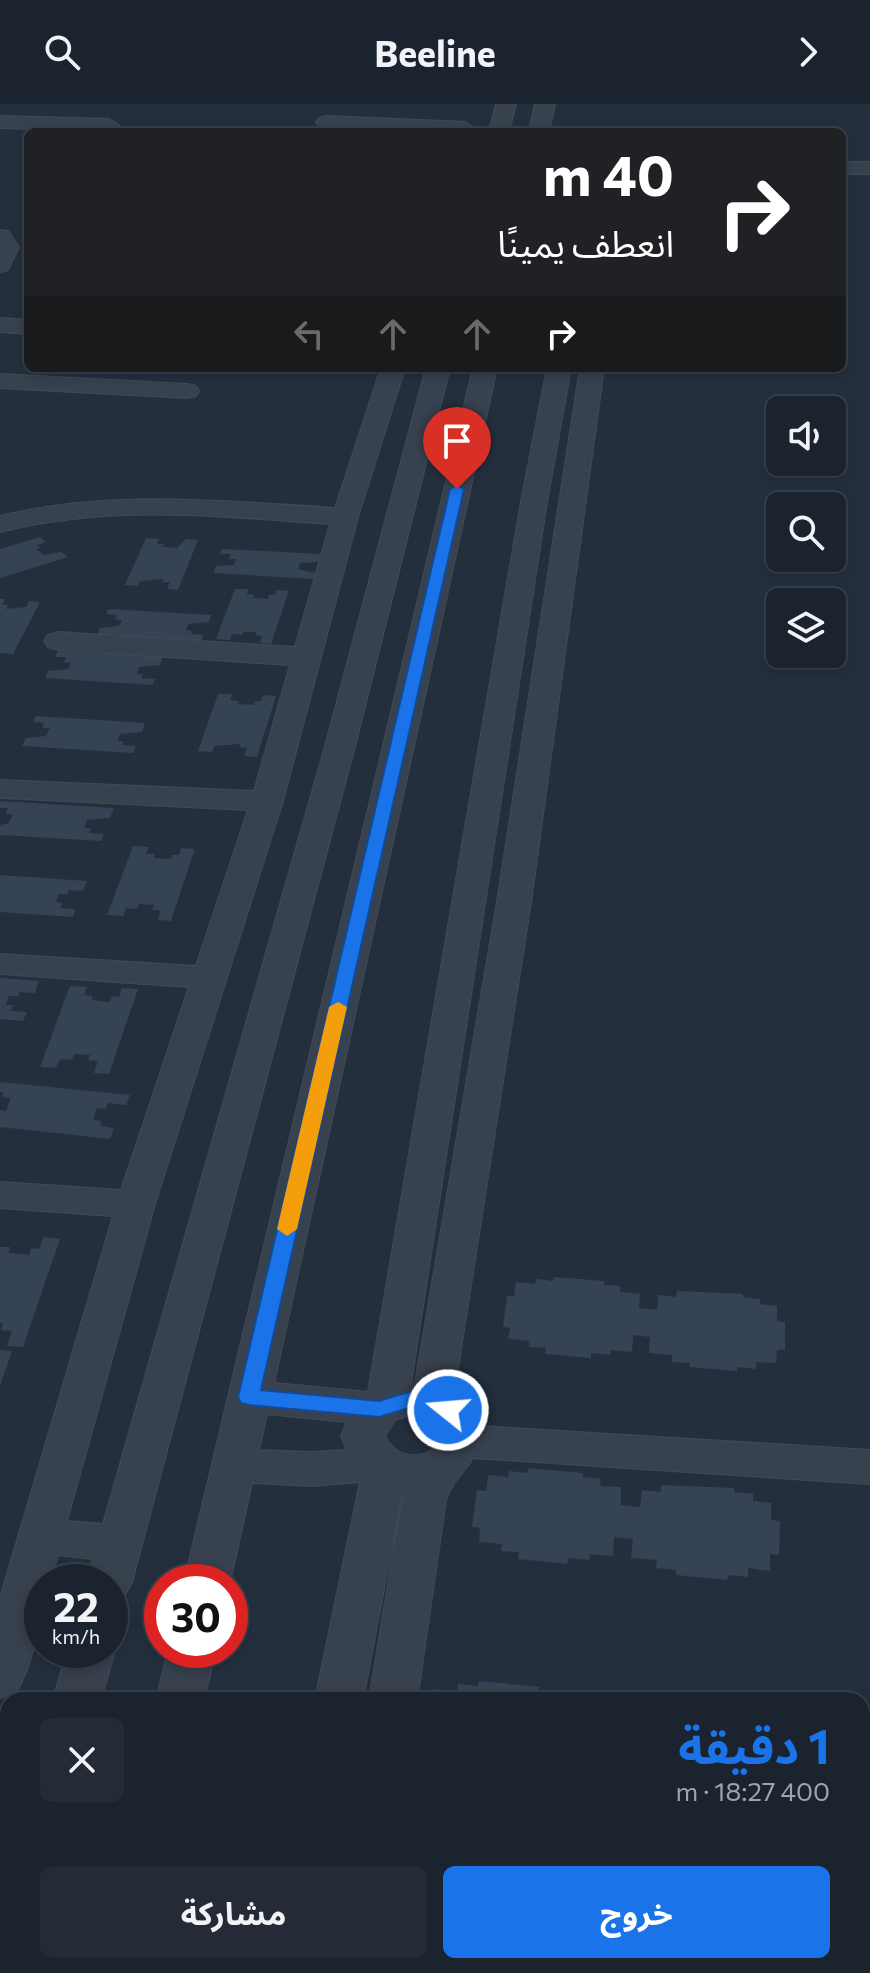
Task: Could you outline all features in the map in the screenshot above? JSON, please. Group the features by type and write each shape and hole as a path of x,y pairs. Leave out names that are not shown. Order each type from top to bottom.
{"street":[{"path":"0,122 110,128 119,104"},
{"path":"466,128 473,104"},
{"path":"500,128 506,104"},
{"path":"540,128 545,104"},
{"path":"326,122 430,128"},
{"path":"846,158 870,158"},
{"path":"846,168 870,168"},
{"path":"0,236 8,247 5,272"},
{"path":"0,325 24,327"},
{"path":"0,1678 136,1204 267,801 345,517 392,372"},
{"path":"42,1536 114,1563 339,750 437,372"},
{"path":"211,1564 484,372"},
{"path":"382,1465 371,1456 363,1436 371,1417 383,1406 558,372"},
{"path":"436,1403 436,1374 514,902 591,372"},
{"path":"0,381 187,391"},
{"path":"534,502 572,504"},
{"path":"0,524 53,510 117,504 345,517"},
{"path":"58,641 308,657"},
{"path":"282,746 339,750"},
{"path":"3,789 267,801"},
{"path":"0,964 211,978"},
{"path":"0,1195 136,1204"},
{"path":"249,1397 383,1406 412,1399 436,1403 457,1419 461,1430 424,1500 394,1692"},
{"path":"234,1465 312,1469 382,1465 410,1473 448,1455 870,1467"},
{"path":"340,1692 382,1465"},
{"path":"79,1692 86,1668"},
{"path":"182,1692 188,1668"}],"building":[{"path":"40,537 46,542 37,545 41,548 36,549 43,555 61,552 68,557 0,578 0,549"},
{"path":"146,538 159,539 157,544 164,544 163,547 177,548 186,539 198,540 178,590 167,589 170,582 162,582 164,579 140,581 138,586 125,585"},
{"path":"222,549 322,554 319,562 300,563 298,569 315,573 314,579 213,573 216,566 234,565 236,559 229,559 231,554 220,554"},
{"path":"235,589 248,589 247,594 254,595 253,598 268,599 277,590 289,591 271,644 260,643 262,636 255,635 256,632 232,634 230,640 216,639"},
{"path":"0,599 5,599 2,605 8,605 6,609 26,607 29,601 40,602 13,654 0,653"},
{"path":"109,609 211,615 209,622 188,624 186,630 192,631 191,634 204,635 201,641 97,635 100,628 119,626 122,620 115,619 117,615 106,614"},
{"path":"58,651 163,657 160,665 139,667 137,674 143,674 141,678 155,679 152,685 45,678 48,671 68,669 71,663 64,662 66,657 55,657"},
{"path":"218,694 233,694 230,700 254,705 255,701 261,701 263,695 276,696 257,757 244,756 247,748 239,747 240,744 214,746 212,752 198,751"},
{"path":"36,716 145,723 142,732 120,734 118,741 124,741 122,745 136,746 133,753 22,746 26,738 46,736 50,728 42,728 44,723 33,722"},
{"path":"0,801 114,808 110,818 87,820 84,828 91,828 89,833 104,834 101,841 0,835 0,825 9,823 13,814 5,814 8,808 0,808"},
{"path":"133,846 149,847 146,854 155,854 154,858 171,859 172,855 179,855 181,848 195,849 171,921 158,920 161,910 152,910 154,905 139,904 137,909 126,908 123,916 107,915"},
{"path":"0,875 87,881 83,891 69,890 67,894 59,894 56,902 63,903 60,908 76,909 73,917 0,912"},
{"path":"0,978 39,981 35,993 20,992 18,996 9,996 6,1005 13,1005 11,1011 27,1012 23,1021 0,1019"},
{"path":"70,986 87,987 84,995 93,996 92,1000 110,1002 112,996 119,997 122,988 138,989 109,1074 94,1073 98,1061 88,1060 90,1055 74,1054 72,1060 60,1059 56,1068 40,1067"},
{"path":"0,1082 130,1095 126,1105 108,1103 105,1109 97,1108 93,1120 102,1121 100,1126 114,1128 110,1139 0,1127 0,1110 6,1111 11,1098 2,1097 4,1093 0,1092"},
{"path":"43,1237 60,1239 23,1347 7,1346 12,1331 1,1330 3,1324 0,1323 0,1247 10,1247 8,1253 29,1255 31,1248 39,1249"},
{"path":"554,1277 604,1281 604,1285 621,1286 620,1292 640,1294 639,1308 657,1310 658,1295 676,1297 677,1291 743,1294 743,1297 760,1299 760,1304 777,1306 777,1321 785,1322 785,1350 777,1350 776,1363 756,1362 756,1369 737,1367 737,1371 690,1367 690,1363 672,1362 672,1355 649,1353 650,1337 633,1335 632,1352 611,1350 610,1355 591,1353 591,1358 545,1354 546,1348 529,1347 530,1341 508,1339 510,1328 503,1327 507,1296 514,1296 516,1282 535,1284 536,1279 553,1281"},
{"path":"0,1350 12,1351 0,1386"},
{"path":"528,1468 583,1473 583,1477 601,1479 600,1486 621,1487 621,1505 640,1507 642,1490 661,1492 661,1485 734,1488 734,1492 753,1494 753,1501 771,1503 771,1520 780,1521 779,1555 770,1554 770,1571 748,1568 748,1577 728,1575 727,1580 676,1575 676,1570 656,1568 657,1560 631,1558 633,1539 614,1537 613,1556 590,1554 589,1560 568,1558 567,1564 518,1559 519,1552 501,1551 502,1544 479,1542 480,1528 472,1527 477,1490 486,1491 488,1475 508,1477 509,1471 528,1473"},
{"path":"479,1681 539,1687 538,1692 435,1692 435,1689 457,1691 458,1684 478,1686"}],"slow traffic":[{"path":"287,1229 338,1007"}],"route":[{"path":"448,1410 436,1403 412,1399 399,1400 379,1409 249,1397 457,489"}]}
